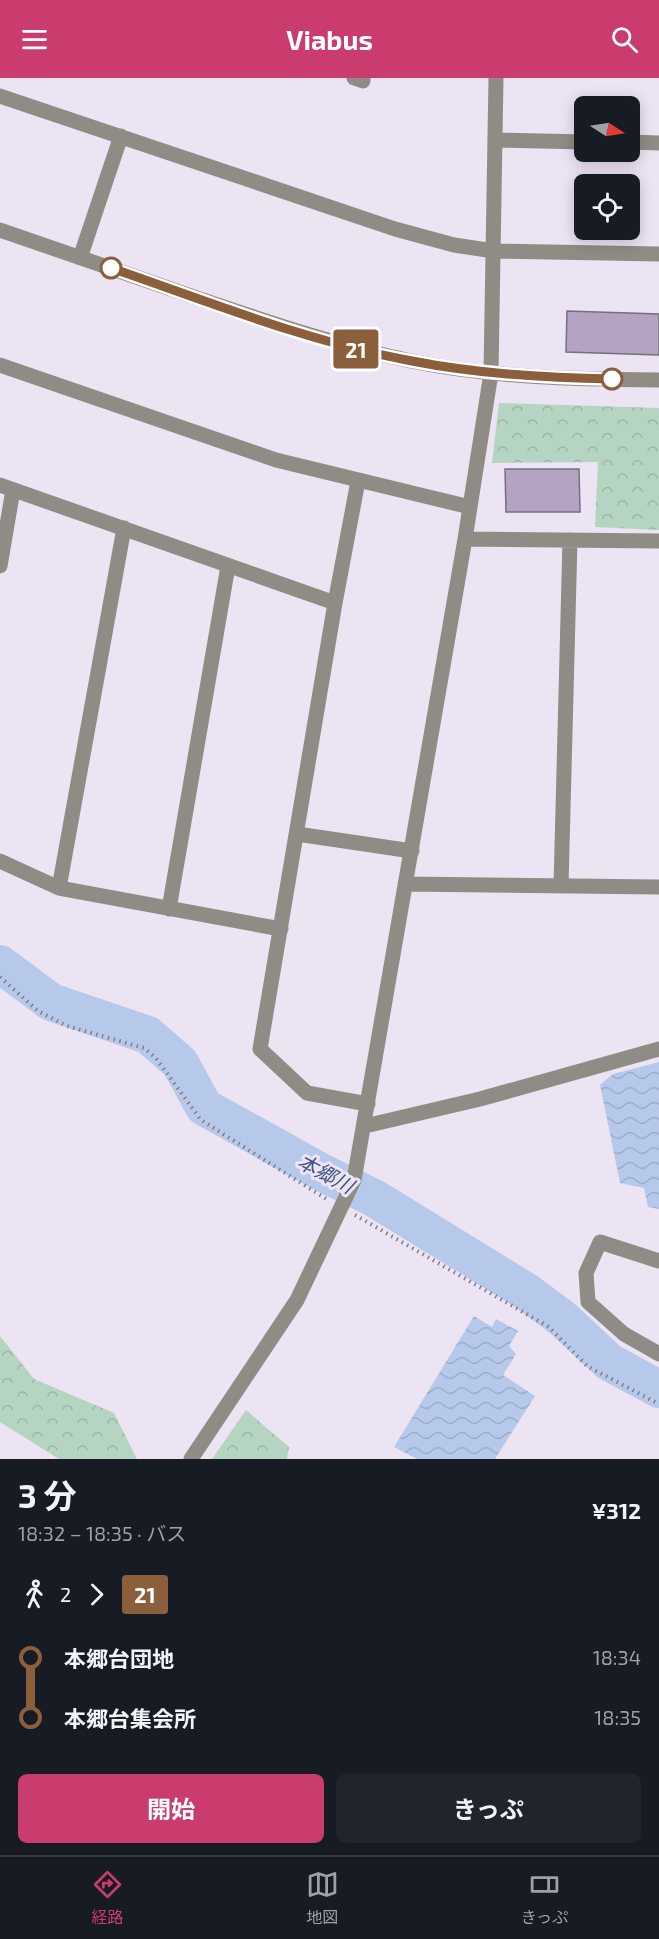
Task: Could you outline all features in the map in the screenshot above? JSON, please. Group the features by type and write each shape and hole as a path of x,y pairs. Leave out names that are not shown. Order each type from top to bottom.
{"street":[{"path":"354,78 363,81 363,78"},
{"path":"191,1459 297,1300 354,1180 369,1104 465,539 491,373 496,78"},
{"path":"0,96 395,229 454,245 494,251 659,254"},
{"path":"80,258 121,136"},
{"path":"495,140 574,142"},
{"path":"640,142 659,143"},
{"path":"0,230 276,325 342,345 412,361 491,373 560,379 659,380"},
{"path":"0,365 276,460 470,507"},
{"path":"358,481 335,603 260,1049 307,1093 369,1104"},
{"path":"0,566 7,487 335,603"},
{"path":"59,888 124,528"},
{"path":"465,539 659,541"},
{"path":"561,886 570,540"},
{"path":"169,909 228,566"},
{"path":"297,834 412,850"},
{"path":"0,861 59,888 282,928"},
{"path":"405,884 659,887"},
{"path":"364,1126 480,1099 659,1049"},
{"path":"659,1261 600,1242 586,1274 588,1302 624,1334 659,1354"}],"path":[{"path":"0,977 38,1011 67,1026 144,1048 155,1057 201,1120 549,1327 587,1366 659,1404"}],"green space":[{"path":"499,403 659,408 659,530 595,527 598,462 492,463"},
{"path":"0,1336 34,1379 114,1413 137,1459 59,1459 0,1422"},
{"path":"246,1410 289,1447 287,1459 212,1459"}],"water":[{"path":"659,1062 659,1209 648,1207 644,1188 620,1183 600,1085 613,1074"},
{"path":"474,1316 492,1327 496,1319 518,1331 509,1346 516,1354 503,1375 535,1396 495,1459 417,1459 394,1447"}],"building":[{"path":"567,311 659,314 659,355 566,352"},
{"path":"505,469 579,469 580,512 506,512"}],"waterway":[{"name":"本郷川","path":"0,964 51,1002 148,1035 180,1063 204,1107 321,1172 374,1198 527,1292 563,1319 609,1362 659,1389"}],"bus line":[{"name":"21","path":"111,268 298,332 412,361 491,373 560,379 612,379"}]}
